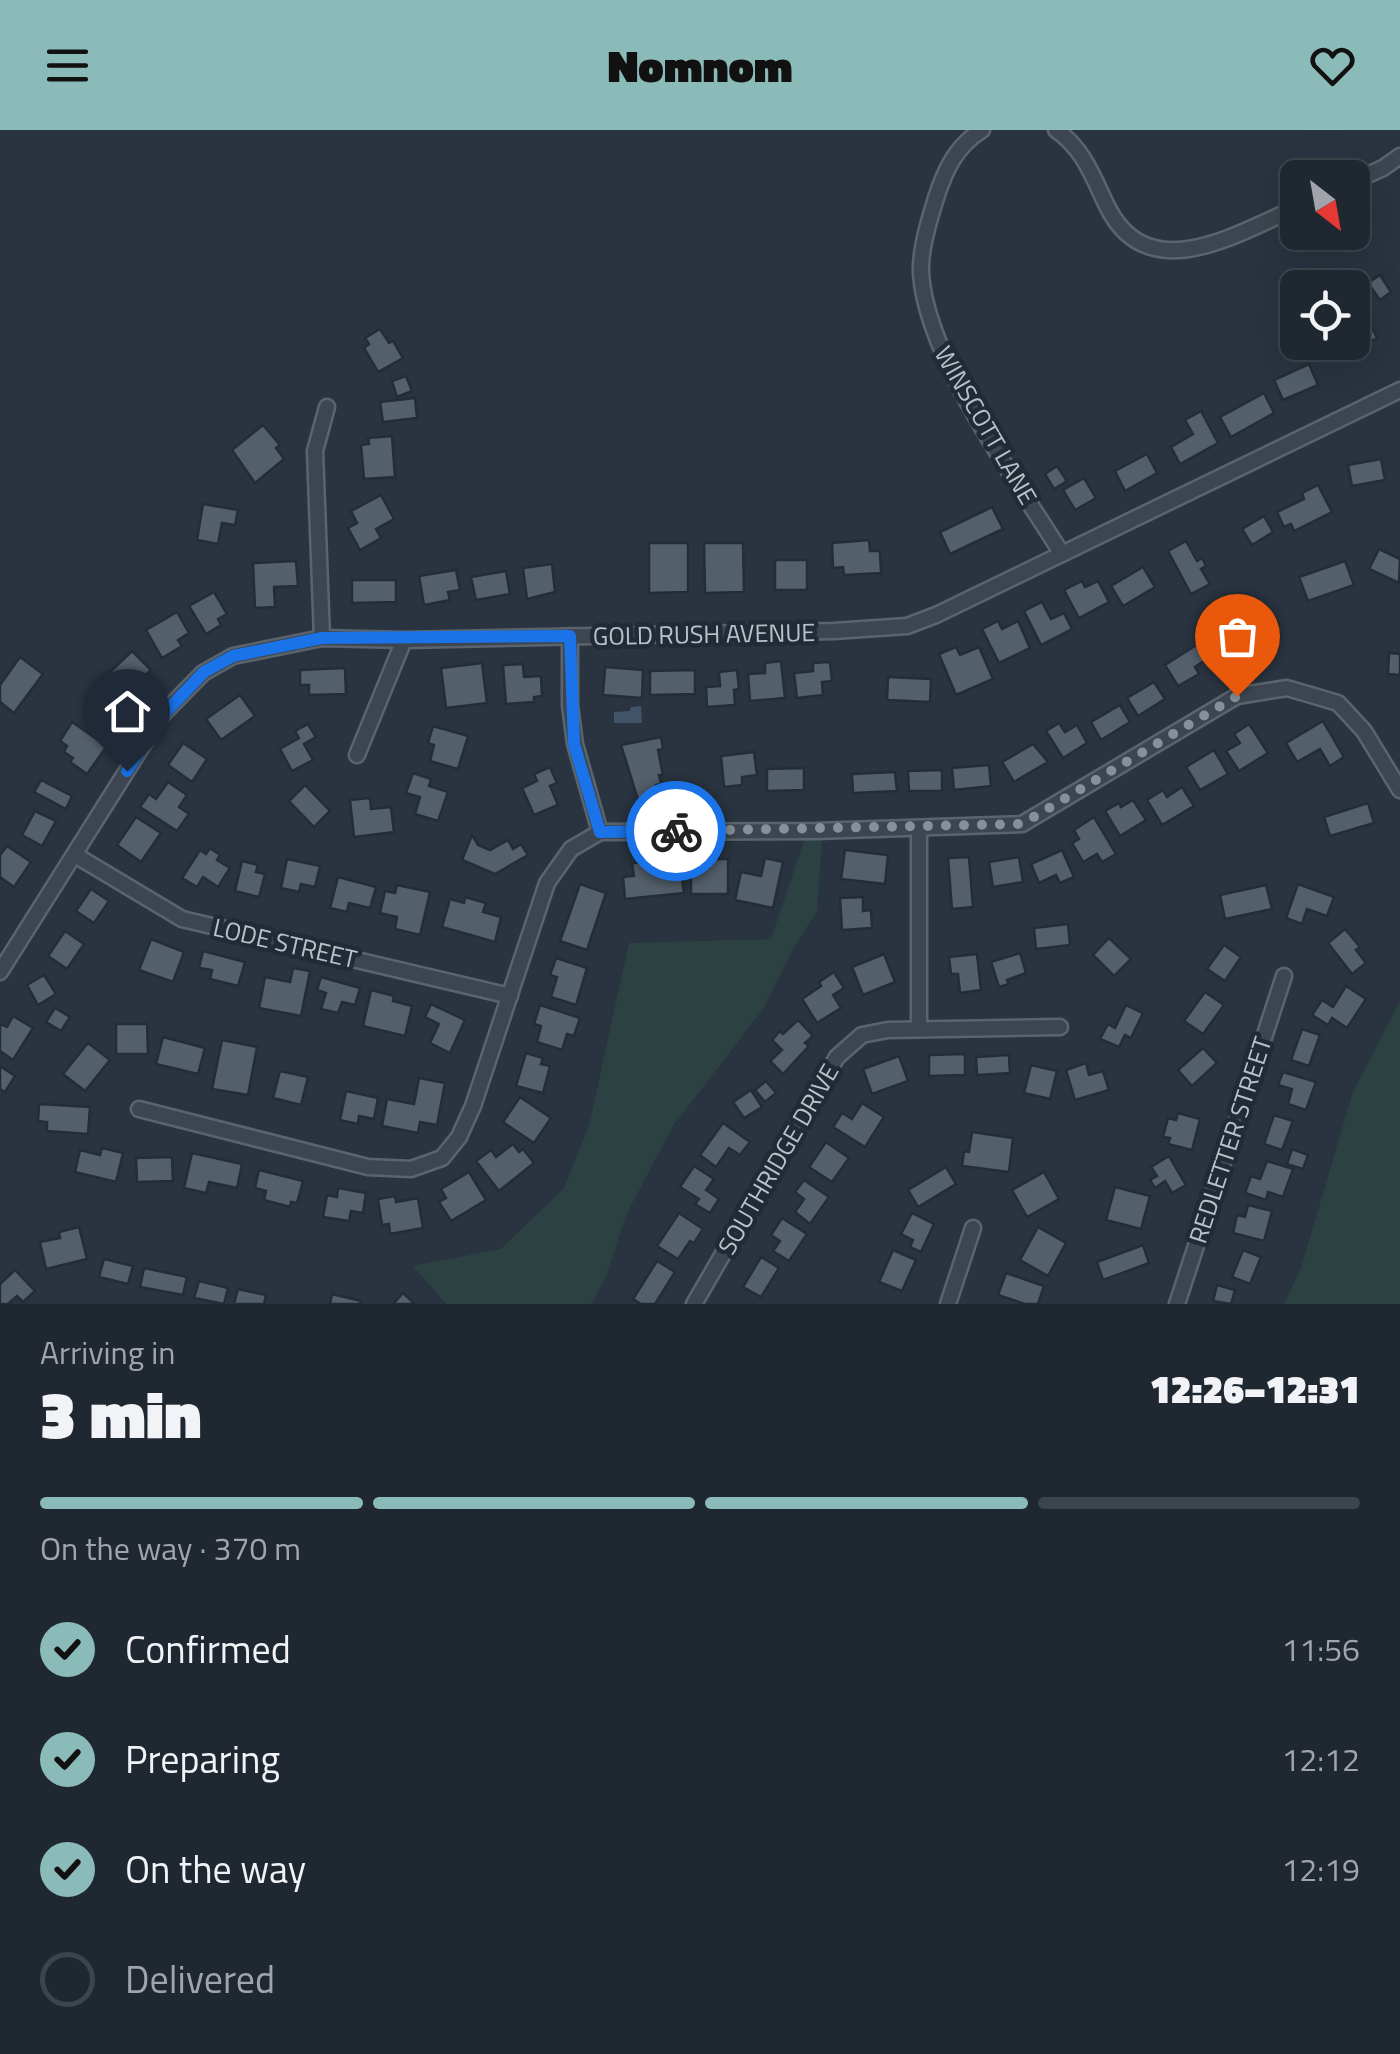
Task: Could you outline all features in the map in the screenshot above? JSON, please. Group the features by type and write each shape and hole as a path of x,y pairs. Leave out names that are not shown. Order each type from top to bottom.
{"street":[{"name":"WINSCOTT LANE","path":"982,130 958,150 943,176 932,209 921,270 926,308 936,338 961,386 1062,554"},
{"path":"1056,130 1084,158 1112,215 1142,243 1161,250 1204,247 1280,215"},
{"path":"1370,174 1400,156"},
{"name":"GOLD RUSH AVENUE","path":"0,972 162,716 204,672 233,656 322,638 404,640 906,626 1400,390"},
{"path":"322,638 316,450 328,407"},
{"path":"570,636 574,744 600,832"},
{"path":"357,755 404,640"},
{"path":"139,1109 368,1167 411,1169 442,1158 459,1137 547,883 571,849 600,832 1022,824 1237,696 1287,688 1338,704 1364,731 1400,790"},
{"path":"919,828 920,1027"},
{"name":"LODE STREET","path":"76,855 182,919 510,996"},
{"name":"REDLETTER STREET","path":"1176,1304 1284,976"},
{"name":"SOUTHRIDGE DRIVE","path":"694,1304 837,1057 862,1036 920,1027 1060,1027"},
{"path":"948,1304 973,1228"}],"green space":[{"path":"805,838 822,839 817,911 763,1009 673,1126 626,1215 606,1277 591,1304 446,1304 413,1266 501,1249 564,1188 589,1126 629,943 771,939"},
{"path":"1400,1001 1400,1304 1284,1304 1301,1268 1353,1092"}],"water":[{"path":"641,706 642,723 614,723 614,712"}],"building":[{"path":"1380,275 1391,292 1380,300 1370,282"},
{"path":"380,329 403,358 378,372 364,348 369,344 365,338"},
{"path":"1309,364 1318,385 1283,400 1274,380"},
{"path":"406,376 412,391 397,397 392,381"},
{"path":"1264,393 1274,413 1231,437 1220,417"},
{"path":"415,398 417,418 383,422 380,402"},
{"path":"1201,411 1218,443 1180,464 1171,447 1193,434 1185,420"},
{"path":"263,425 280,445 276,448 284,459 255,483 232,450"},
{"path":"392,436 395,477 364,479 361,445 369,444 368,438"},
{"path":"1147,454 1157,473 1125,491 1115,471"},
{"path":"1381,459 1385,480 1352,486 1348,465"},
{"path":"1057,466 1067,481 1054,489 1045,474"},
{"path":"1084,478 1096,498 1075,510 1063,490"},
{"path":"1318,485 1332,512 1294,531 1291,524 1284,527 1277,512 1304,499 1302,493"},
{"path":"381,495 394,519 376,529 381,538 360,550 348,528 357,523 351,511"},
{"path":"203,504 238,510 235,525 222,523 218,544 197,540"},
{"path":"992,507 1003,529 950,554 940,532"},
{"path":"1264,516 1273,532 1252,545 1242,529"},
{"path":"869,540 870,551 880,551 881,573 844,575 843,567 833,568 832,543"},
{"path":"1186,541 1197,561 1202,558 1206,566 1201,569 1210,584 1191,594 1168,551"},
{"path":"649,543 688,543 688,592 649,593"},
{"path":"704,543 743,543 744,592 705,593"},
{"path":"1379,549 1400,559 1399,583 1369,569"},
{"path":"775,560 807,560 807,590 775,590"},
{"path":"296,561 298,586 274,587 275,607 255,608 253,563"},
{"path":"1345,561 1354,585 1308,601 1299,577"},
{"path":"552,564 555,592 527,599 523,568"},
{"path":"1143,567 1155,587 1123,606 1111,586"},
{"path":"456,570 460,590 448,592 450,600 424,605 419,576"},
{"path":"506,571 510,594 476,600 471,577"},
{"path":"352,580 396,580 396,602 352,603"},
{"path":"1082,581 1085,587 1098,581 1109,602 1079,618 1064,590"},
{"path":"214,592 227,614 218,619 221,625 206,634 189,606"},
{"path":"1042,602 1051,619 1064,613 1072,629 1041,645 1024,611"},
{"path":"177,612 189,633 178,640 182,646 162,658 146,630"},
{"path":"1236,612 1273,621 1268,642 1230,633"},
{"path":"998,621 1002,629 1018,621 1030,648 999,663 982,629"},
{"path":"1198,644 1207,659 1195,667 1199,674 1178,686 1165,665"},
{"path":"956,647 960,655 979,647 993,679 956,695 939,654"},
{"path":"132,651 151,670 129,691 110,672"},
{"path":"1389,653 1400,654 1400,675 1388,674"},
{"path":"20,657 43,674 14,713 0,702 0,685"},
{"path":"781,661 785,698 750,701 748,674 765,673 765,663"},
{"path":"830,662 832,681 822,682 823,695 797,698 794,673 813,671 813,663"},
{"path":"482,663 487,703 446,708 441,668"},
{"path":"523,664 524,677 541,676 542,696 534,697 534,702 506,704 503,665"},
{"path":"605,667 643,670 642,698 603,695"},
{"path":"345,668 346,694 309,695 309,685 300,685 300,670"},
{"path":"695,670 695,694 650,695 650,671"},
{"path":"737,670 739,689 734,690 735,705 707,707 706,687 720,686 719,672"},
{"path":"888,677 931,679 930,702 887,700"},
{"path":"1154,682 1165,699 1138,716 1127,698"},
{"path":"240,695 255,716 221,740 206,719"},
{"path":"113,696 131,708 112,736 94,724"},
{"path":"1120,705 1130,722 1101,740 1091,722"},
{"path":"1323,721 1344,757 1330,766 1320,749 1297,762 1286,743"},
{"path":"72,722 107,746 87,774 70,762 73,758 64,752 67,746 60,741"},
{"path":"1059,723 1065,732 1077,725 1087,743 1063,758 1046,731"},
{"path":"308,724 316,737 304,744 313,760 292,771 280,749 299,738 295,731"},
{"path":"1249,724 1268,753 1239,771 1226,751 1240,743 1234,734"},
{"path":"433,726 468,736 458,769 430,761 434,745 428,743"},
{"path":"661,737 663,749 658,750 663,775 659,775 661,784 656,785 659,802 640,806 621,745"},
{"path":"183,743 207,759 192,782 168,765"},
{"path":"1033,744 1048,762 1014,782 1002,762"},
{"path":"1214,750 1228,774 1200,790 1186,767"},
{"path":"754,752 757,775 742,777 742,785 724,787 721,756"},
{"path":"989,765 991,786 954,790 952,768"},
{"path":"550,767 557,783 550,786 558,805 534,815 522,788 537,781 534,774"},
{"path":"804,768 804,790 767,791 767,769"},
{"path":"942,770 942,791 909,791 908,771"},
{"path":"895,772 897,791 853,793 852,774"},
{"path":"413,773 431,779 429,786 448,792 438,821 415,814 420,797 406,793"},
{"path":"41,780 72,796 66,809 34,792"},
{"path":"168,782 187,795 179,807 189,814 177,831 140,807 149,794 156,799"},
{"path":"305,785 330,811 314,827 289,801"},
{"path":"695,786 699,803 680,806 677,790"},
{"path":"1182,787 1194,806 1162,825 1147,800 1163,790 1167,797"},
{"path":"370,798 371,809 391,807 394,832 354,837 350,800"},
{"path":"1133,800 1146,820 1120,836 1105,811"},
{"path":"1368,803 1374,823 1330,836 1324,817"},
{"path":"35,811 56,821 42,846 22,835"},
{"path":"136,817 161,833 141,862 117,845"},
{"path":"1094,817 1116,854 1102,862 1097,854 1083,862 1072,843 1079,839 1074,830"},
{"path":"472,835 478,845 490,850 508,840 513,849 521,844 528,855 495,874 462,860"},
{"path":"7,846 31,862 14,887 0,877 0,855"},
{"path":"210,848 220,855 217,860 230,868 218,887 203,877 197,887 182,878 200,850 206,854"},
{"path":"845,850 888,855 885,884 841,879"},
{"path":"1062,850 1074,877 1060,883 1056,875 1039,883 1031,864"},
{"path":"969,857 973,907 952,909 948,858"},
{"path":"1019,857 1023,882 993,887 989,862"},
{"path":"765,858 783,862 773,908 735,900 741,872 761,876"},
{"path":"287,859 320,866 315,887 301,884 299,892 281,888"},
{"path":"709,859 728,859 728,894 691,894 691,867 709,867"},
{"path":"242,861 258,865 256,872 265,874 259,897 235,891"},
{"path":"680,862 684,893 625,899 623,877 634,876 632,863"},
{"path":"338,877 376,887 370,908 349,903 347,912 330,908"},
{"path":"580,884 606,893 587,950 560,941"},
{"path":"1298,884 1334,897 1327,916 1307,909 1302,924 1286,918"},
{"path":"397,885 430,892 420,935 395,929 397,917 380,913 385,891 395,893"},
{"path":"1266,885 1272,909 1225,919 1220,895"},
{"path":"91,889 109,901 94,923 76,911"},
{"path":"465,897 486,903 483,912 501,917 495,942 442,927 450,899 464,903"},
{"path":"863,897 863,911 871,910 872,928 842,930 840,898"},
{"path":"1068,924 1070,945 1036,949 1034,928"},
{"path":"1345,929 1360,947 1356,950 1366,963 1352,974 1328,943"},
{"path":"65,931 84,944 67,969 48,956"},
{"path":"1109,938 1131,959 1114,976 1093,955"},
{"path":"151,939 184,952 173,982 139,970"},
{"path":"1224,945 1241,957 1225,981 1207,969"},
{"path":"203,951 245,962 238,986 210,979 212,970 199,968"},
{"path":"1020,953 1026,973 999,987 991,962"},
{"path":"884,954 895,982 863,995 852,967"},
{"path":"977,954 981,990 960,993 958,974 951,974 949,957"},
{"path":"556,958 587,968 576,1005 551,997 557,977 550,975"},
{"path":"293,968 310,971 301,1016 259,1008 265,977 290,982"},
{"path":"834,972 844,988 833,995 841,1008 817,1023 802,999"},
{"path":"44,975 56,994 38,1005 27,985"},
{"path":"321,977 360,988 355,1005 342,1002 338,1013 321,1009 326,993 317,990"},
{"path":"1346,986 1366,999 1347,1028 1332,1018 1328,1025 1312,1015 1322,1000 1333,1007"},
{"path":"371,990 412,1006 405,1036 363,1026"},
{"path":"1205,992 1224,1005 1203,1034 1184,1021"},
{"path":"431,1004 465,1020 450,1053 430,1043 439,1024 425,1017"},
{"path":"540,1005 580,1018 574,1036 567,1034 562,1050 537,1042 541,1026 534,1024"},
{"path":"1126,1005 1143,1013 1131,1038 1125,1035 1119,1047 1100,1039 1108,1024 1115,1028"},
{"path":"55,1008 70,1017 61,1031 46,1022"},
{"path":"13,1016 33,1028 13,1060 0,1051 0,1024 7,1027"},
{"path":"798,1020 813,1036 805,1043 809,1046 783,1074 770,1061 782,1050 772,1040"},
{"path":"116,1024 147,1024 148,1054 116,1054"},
{"path":"1302,1029 1320,1035 1309,1066 1291,1060"},
{"path":"163,1037 205,1048 198,1074 156,1064"},
{"path":"222,1040 257,1047 248,1095 212,1089"},
{"path":"88,1043 110,1060 85,1091 63,1074"},
{"path":"1203,1048 1217,1063 1192,1086 1178,1070"},
{"path":"526,1053 543,1058 541,1064 550,1066 543,1093 516,1086"},
{"path":"965,1054 965,1075 929,1076 929,1055"},
{"path":"1009,1055 1010,1073 977,1075 976,1057"},
{"path":"899,1056 908,1081 872,1094 863,1069"},
{"path":"1086,1063 1089,1075 1103,1071 1109,1090 1075,1100 1066,1070"},
{"path":"1031,1065 1057,1071 1050,1099 1024,1093"},
{"path":"0,1066 15,1076 5,1092 0,1089"},
{"path":"280,1071 308,1077 301,1105 273,1098"},
{"path":"1283,1072 1316,1082 1306,1110 1288,1104 1292,1089 1278,1085"},
{"path":"419,1078 445,1083 437,1125 420,1122 418,1133 382,1126 387,1099 414,1104"},
{"path":"766,1081 776,1093 765,1102 755,1090"},
{"path":"751,1090 762,1107 744,1118 733,1102"},
{"path":"346,1091 378,1098 374,1119 359,1116 358,1124 340,1120"},
{"path":"520,1097 551,1118 534,1143 503,1122"},
{"path":"862,1103 884,1117 865,1147 833,1127 842,1113 852,1119"},
{"path":"39,1104 90,1107 88,1134 47,1131 47,1122 38,1121"},
{"path":"1178,1113 1200,1119 1192,1150 1168,1144 1170,1138 1163,1137 1168,1118 1176,1120"},
{"path":"1274,1115 1293,1121 1282,1150 1264,1144"},
{"path":"723,1123 750,1142 740,1155 729,1148 716,1167 700,1155"},
{"path":"972,1132 1013,1138 1009,1172 962,1166"},
{"path":"826,1142 849,1158 832,1182 809,1167"},
{"path":"513,1144 519,1152 523,1149 534,1163 499,1191 476,1161 491,1150 496,1157"},
{"path":"102,1148 123,1153 116,1182 75,1172 80,1150 100,1155"},
{"path":"1292,1149 1308,1155 1303,1169 1287,1164"},
{"path":"192,1153 242,1164 237,1188 209,1182 206,1193 184,1188"},
{"path":"1169,1156 1186,1185 1172,1193 1165,1181 1155,1188 1150,1180 1157,1176 1151,1167"},
{"path":"172,1157 173,1181 137,1182 136,1158"},
{"path":"1267,1161 1293,1169 1283,1197 1268,1192 1266,1200 1245,1193 1251,1176 1260,1179"},
{"path":"694,1166 714,1179 706,1190 719,1199 710,1213 695,1204 699,1199 680,1187"},
{"path":"946,1167 956,1184 918,1207 908,1190"},
{"path":"259,1170 303,1181 297,1203 291,1202 290,1207 264,1200 266,1191 255,1188"},
{"path":"469,1172 486,1200 451,1221 439,1202 446,1198 441,1189"},
{"path":"1044,1172 1059,1199 1027,1217 1012,1190"},
{"path":"804,1180 829,1197 810,1224 795,1212 804,1199 795,1192"},
{"path":"1115,1187 1150,1196 1141,1229 1106,1220"},
{"path":"338,1188 366,1193 363,1213 351,1211 349,1221 323,1217 327,1195 337,1197"},
{"path":"395,1196 396,1202 418,1198 423,1228 390,1234 389,1224 382,1225 378,1199"},
{"path":"1248,1205 1272,1211 1264,1241 1233,1233 1237,1215 1245,1217"},
{"path":"679,1213 703,1229 678,1259 657,1246"},
{"path":"912,1213 934,1224 921,1252 910,1247 913,1240 901,1234"},
{"path":"782,1218 807,1234 789,1261 773,1251 780,1241 771,1235"},
{"path":"79,1227 87,1259 46,1269 40,1242 60,1238 59,1232"},
{"path":"1038,1227 1066,1243 1048,1276 1020,1260"},
{"path":"1143,1245 1149,1263 1103,1280 1097,1262"},
{"path":"893,1250 916,1260 902,1291 879,1282"},
{"path":"1243,1250 1261,1257 1250,1284 1232,1277"},
{"path":"761,1257 779,1268 761,1297 743,1287"},
{"path":"104,1259 133,1266 128,1284 99,1277"},
{"path":"657,1261 675,1272 655,1304 641,1304 633,1299"},
{"path":"144,1268 187,1277 183,1295 140,1287"},
{"path":"15,1270 35,1291 23,1302 17,1296 8,1304 0,1304 0,1284"},
{"path":"1006,1273 1044,1286 1038,1304 998,1295"},
{"path":"199,1281 228,1288 224,1304 194,1298"},
{"path":"1217,1285 1235,1290 1231,1304 1213,1301"},
{"path":"238,1289 266,1295 264,1304 234,1304"},
{"path":"403,1293 415,1304 393,1304"},
{"path":"332,1294 361,1301 330,1304"}],"way so far":[{"path":"676,831 1022,824 1237,696"}],"route":[{"path":"127,771 162,716 204,672 233,656 322,638 570,636 574,744 600,832 676,831"}]}
